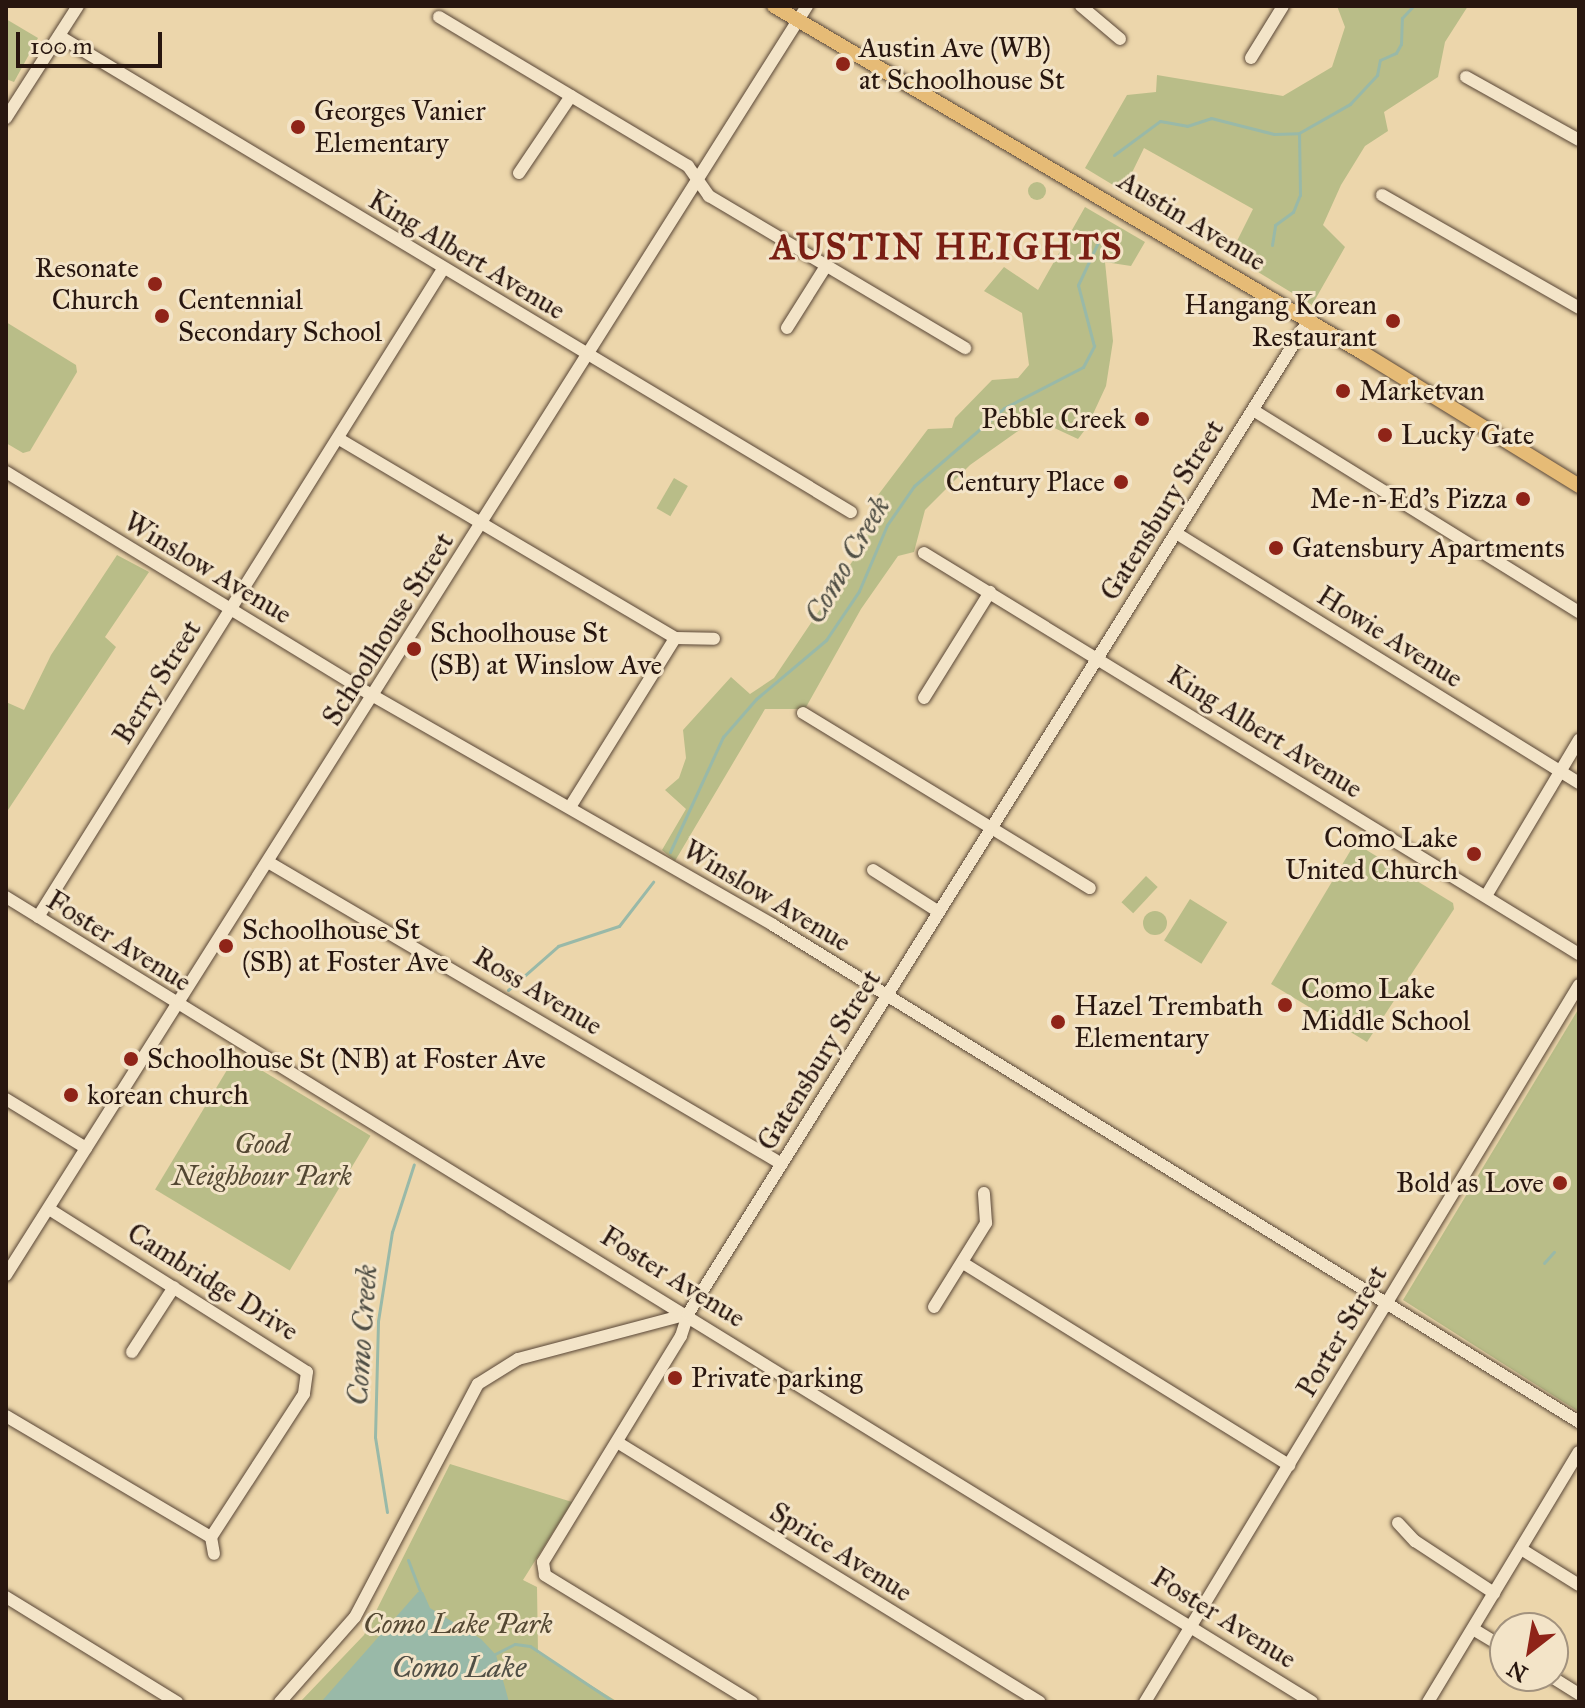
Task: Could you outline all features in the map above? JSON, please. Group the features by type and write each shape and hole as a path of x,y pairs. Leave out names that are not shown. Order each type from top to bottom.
{"main road":[{"name":"Austin Avenue","path":"774,6 1308,321 1579,486"}],"street":[{"path":"6,118 78,6"},
{"name":"Schoolhouse Street","path":"6,1275 10,1258 49,1209 807,6"},
{"path":"1081,6 1120,39"},
{"path":"1251,58 1283,6"},
{"path":"439,17 688,166 709,196 965,348"},
{"name":"King Albert Avenue","path":"59,36 851,512"},
{"path":"1466,77 1579,140"},
{"path":"519,173 571,96"},
{"path":"1382,195 1579,308"},
{"path":"787,328 826,266"},
{"name":"Berry Street","path":"38,917 443,269"},
{"name":"Gatensbury Street","path":"752,1702 545,1575 541,1568 655,1380 688,1314 1308,321"},
{"path":"1253,410 1579,612"},
{"path":"339,439 675,638 714,639"},
{"name":"Winslow Avenue","path":"6,472 230,609 887,996 1579,1422"},
{"name":"Howie Avenue","path":"1176,533 1579,783"},
{"name":"King Albert Avenue","path":"924,553 1579,954"},
{"path":"924,698 990,592"},
{"path":"570,807 675,638"},
{"path":"803,713 1090,888"},
{"path":"1486,896 1579,740"},
{"name":"Ross Avenue","path":"268,862 782,1164"},
{"path":"873,870 939,912"},
{"name":"Foster Avenue","path":"6,897 177,1006 688,1314 1312,1702"},
{"name":"Porter Street","path":"1145,1702 1579,985"},
{"path":"6,1099 86,1148"},
{"path":"934,1307 986,1223 984,1193"},
{"name":"Cambridge Drive","path":"49,1209 295,1360 308,1378 304,1394 211,1537"},
{"path":"963,1263 1289,1465"},
{"path":"132,1352 174,1287"},
{"path":"280,1702 355,1617 462,1407 484,1379 518,1359 688,1314"},
{"path":"6,1416 211,1537 214,1554"},
{"name":"Sprice Avenue","path":"617,1442 1039,1702"},
{"path":"1428,1702 1579,1452"},
{"path":"1398,1523 1415,1541 1494,1593"},
{"path":"1521,1549 1579,1585"},
{"path":"6,1597 177,1702"},
{"path":"1473,1629 1489,1638"}],"green space":[{"path":"1337,6 1468,6 1445,42 1438,77 1384,112 1388,131 1365,146 1341,185 1323,225 1345,247 1312,305 1230,255 1253,209 1144,148 1123,191 1085,168 1127,95 1156,92 1157,75 1283,96 1332,67 1345,27"},
{"path":"6,19 38,38 14,82 6,79"},
{"path":"1037,182 1046,191 1037,200 1028,191"},
{"path":"1085,207 1145,242 1131,266 1105,262 1113,341 1106,386 1087,427 1078,439 1035,419 970,465 925,510 914,552 898,556 861,609 805,709 765,709 675,861 662,850 686,809 665,790 679,778 686,758 683,730 731,677 750,694 774,678 864,544 872,503 928,429 952,428 955,418 992,380 1018,378 1029,365 1022,313 984,291 1004,267 1038,290"},
{"path":"6,322 76,365 77,372 30,451 23,453 6,443"},
{"path":"674,478 688,486 670,516 656,508"},
{"path":"117,555 149,572 105,637 116,647 6,813 6,702 24,710 51,655"},
{"path":"1355,843 1453,903 1454,909 1367,1042 1271,984"},
{"path":"1146,876 1158,887 1133,913 1121,902"},
{"path":"1190,899 1227,922 1201,964 1164,941"},
{"path":"1155,911 1164,914 1167,923 1164,932 1155,935 1146,932 1143,923 1146,914"},
{"path":"1579,1008 1579,1412 1403,1300"},
{"name":"Good Neighbour Park","path":"236,1055 371,1136 290,1270 155,1190"},
{"name":"Como Lake Park","path":"450,1464 572,1502 523,1580 537,1587 538,1653 618,1702 300,1702 364,1635"}],"water":[{"name":"Como Lake","path":"418,1592 423,1592 430,1608 481,1639 496,1655 509,1702 321,1702"}],"waterway":[{"name":"Como Creek","path":"1114,155 1160,121 1187,126 1211,118 1274,134 1299,133 1350,104 1377,75 1380,60 1396,53 1401,44 1402,18 1413,6"},
{"path":"1272,245 1275,225 1293,212 1300,195 1299,134"},
{"name":"Como Creek","path":"670,852 723,737 756,699 826,640 859,591 887,525 914,486 1004,408 1083,367 1094,346 1078,285 1100,238"},
{"name":"Como Creek","path":"508,990 558,946 619,926 653,882"},
{"name":"Como Creek","path":"387,1512 375,1437 378,1321 392,1232 414,1164"},
{"path":"1544,1263 1554,1252"},
{"name":"Como Creek","path":"408,1560 420,1592"},
{"path":"495,1654 515,1644 530,1646 614,1702"}],"place":[{"name":"Austin Ave (WB) at Schoolhouse St","path":"843,64"},
{"name":"Georges Vanier Elementary","path":"298,127"},
{"name":"Resonate Church","path":"155,284"},
{"name":"Centennial Secondary School","path":"162,316"},
{"name":"Hangang Korean Restaurant","path":"1393,321"},
{"name":"Marketvan","path":"1343,391"},
{"name":"Pebble Creek","path":"1142,419"},
{"name":"Lucky Gate","path":"1385,435"},
{"name":"Century Place","path":"1121,482"},
{"name":"Me-n-Ed's Pizza","path":"1523,499"},
{"name":"Gatensbury Apartments","path":"1276,548"},
{"name":"Schoolhouse St (SB) at Winslow Ave","path":"414,649"},
{"name":"Como Lake United Church","path":"1474,854"},
{"name":"Schoolhouse St (SB) at Foster Ave","path":"226,946"},
{"name":"Como Lake Middle School","path":"1285,1005"},
{"name":"Hazel Trembath Elementary","path":"1058,1022"},
{"name":"Schoolhouse St (NB) at Foster Ave","path":"131,1059"},
{"name":"korean church","path":"71,1095"},
{"name":"Bold as Love","path":"1560,1183"},
{"name":"Private parking","path":"675,1378"}],"district":[{"name":"AUSTIN HEIGHTS","path":"947,248"}]}
